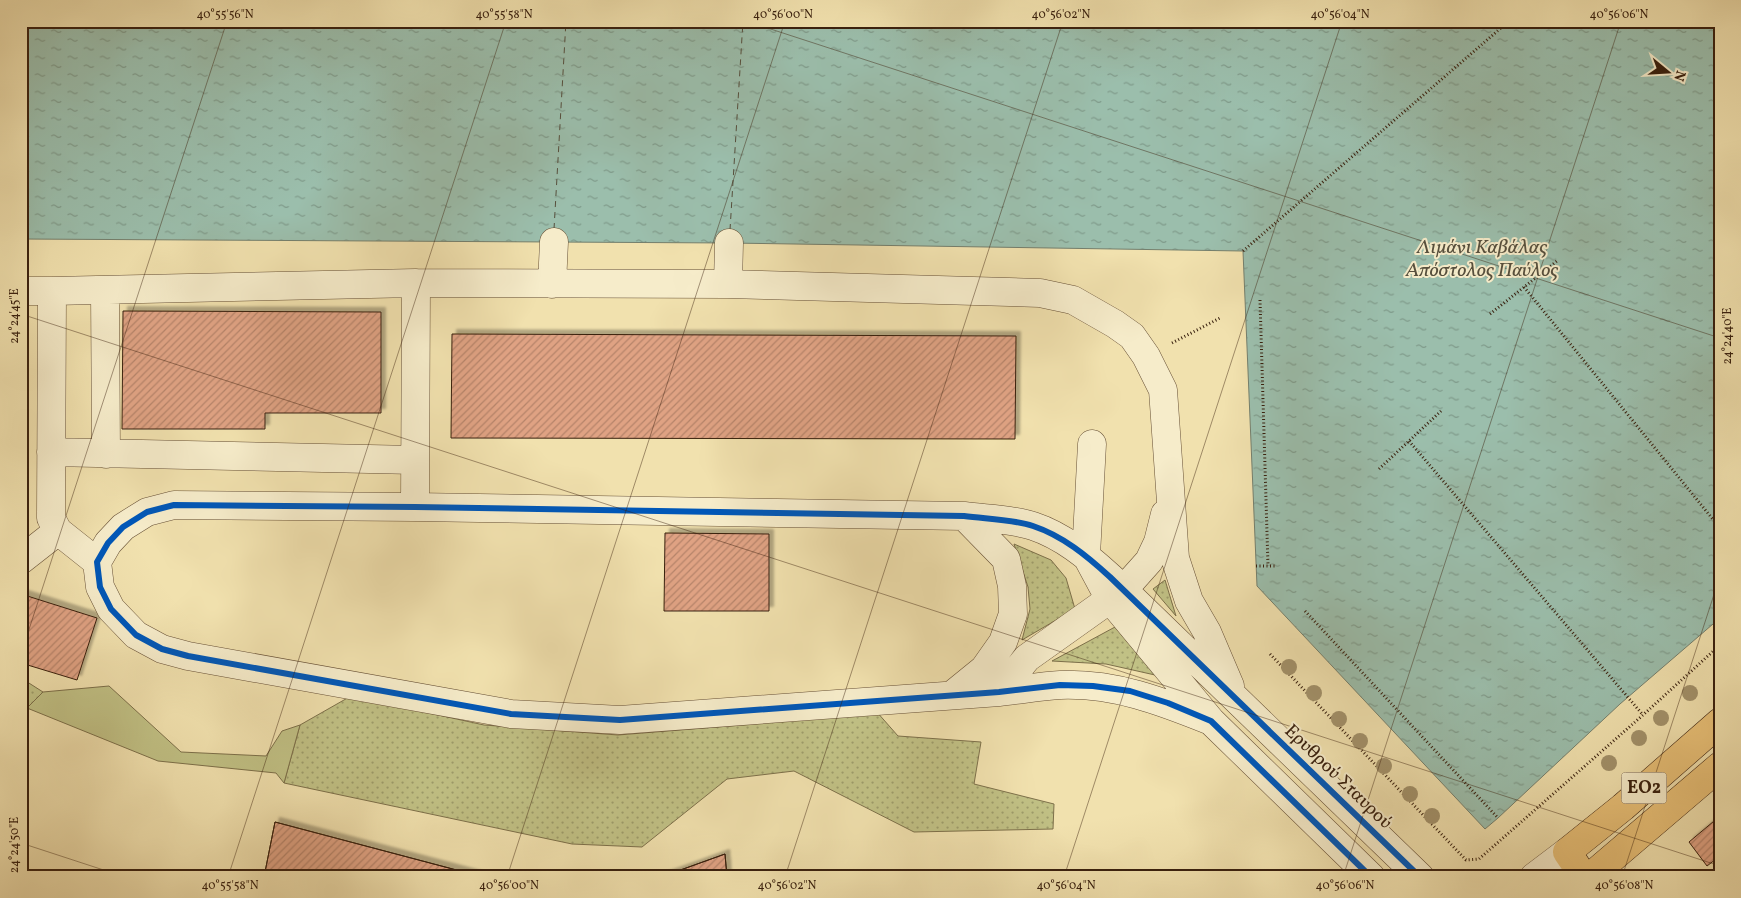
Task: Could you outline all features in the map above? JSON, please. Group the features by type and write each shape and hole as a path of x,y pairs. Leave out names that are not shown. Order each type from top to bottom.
{"main road":[{"name":"ΕΟ2","path":"1567,852 1623,807 1720,722"},
{"name":"ΕΟ2","path":"1590,877 1720,766"},
{"path":"1567,852 1584,877"}],"street":[{"path":"552,284 554,242"},
{"path":"728,284 729,243"},
{"path":"415,507 416,284"},
{"path":"21,291 416,284 728,284 1040,293 1073,300 1132,336 1146,356 1163,390 1175,558 1189,601 1207,632 1236,698"},
{"path":"106,290 106,454"},
{"path":"52,291 51,518 58,531 97,562"},
{"path":"1086,555 1092,444"},
{"path":"51,452 415,460"},
{"path":"1000,692 1027,658 1116,594 1148,561 1158,542 1170,498"},
{"path":"1211,721 1168,703 1130,692 1093,686 1060,685 1000,692 620,720 511,714 188,656 162,649 136,635 110,610 100,587 97,562 108,543 123,527 147,512 174,504 964,516 1032,526 1056,535 1086,555 1211,721 1371,877"},
{"path":"952,695 984,669 1003,642 1013,614 1012,586 1006,559 964,516"},
{"path":"21,560 58,531"},
{"name":"Ερυθρού Σταυρού","path":"1116,594 1236,698 1420,877"},
{"path":"1534,877 1567,852"}],"path":[{"path":"1243,251 1509,21"},
{"path":"1490,314 1557,261"},
{"path":"1524,287 1720,528"},
{"path":"1260,300 1268,566"},
{"path":"1146,356 1220,318"},
{"path":"1379,469 1441,411"},
{"path":"1409,441 1644,715"},
{"path":"1256,566 1276,566"},
{"path":"1305,610 1498,818"},
{"path":"1270,654 1466,860 1479,859 1644,715 1720,645"}],"green space":[{"path":"1014,544 1051,560 1066,578 1075,609 1022,640 1030,609 1028,587"},
{"path":"1165,580 1176,616 1153,589"},
{"path":"1115,627 1155,675 1106,664 1052,661"},
{"path":"21,678 43,692 27,708 21,705"},
{"path":"109,686 181,752 266,756 282,731 300,725 284,783 276,773 158,761 27,708 43,692"},
{"path":"351,696 484,725 618,735 754,724 876,711 898,736 981,742 974,784 1054,804 1053,829 914,832 794,771 727,779 642,847 572,844 284,783 300,725"}],"water":[{"name":"Λιμάνι Καβάλας Απόστολος Παύλος","path":"21,21 1720,21 1720,618 1620,704 1485,829 1257,586 1243,251 729,243 21,239"}],"building":[{"path":"123,311 381,312 381,413 265,413 265,429 122,429"},
{"path":"452,334 1016,336 1015,439 451,438"},
{"path":"665,533 769,534 769,611 664,611"},
{"path":"21,594 97,618 77,680 21,663"},
{"path":"1720,816 1720,856 1707,866 1689,842"},
{"path":"275,822 483,877 329,877 318,874 317,877 264,877"},
{"path":"275,822 483,877 329,877 318,874 317,877 264,877"},
{"path":"725,854 727,877 661,877"},
{"path":"725,854 727,877 661,877"}],"ferry route":[{"path":"554,229 566,21"},
{"path":"730,230 743,21"}],"cycle path":[{"path":"1371,877 1211,721 1168,703 1130,691 1093,686 1060,685 999,692 620,720 511,714 188,656 162,649 136,635 111,609 100,587 97,562 108,543 123,527 147,512 174,505 964,516 1025,524 1044,530 1064,541 1110,577 1420,877"}]}
